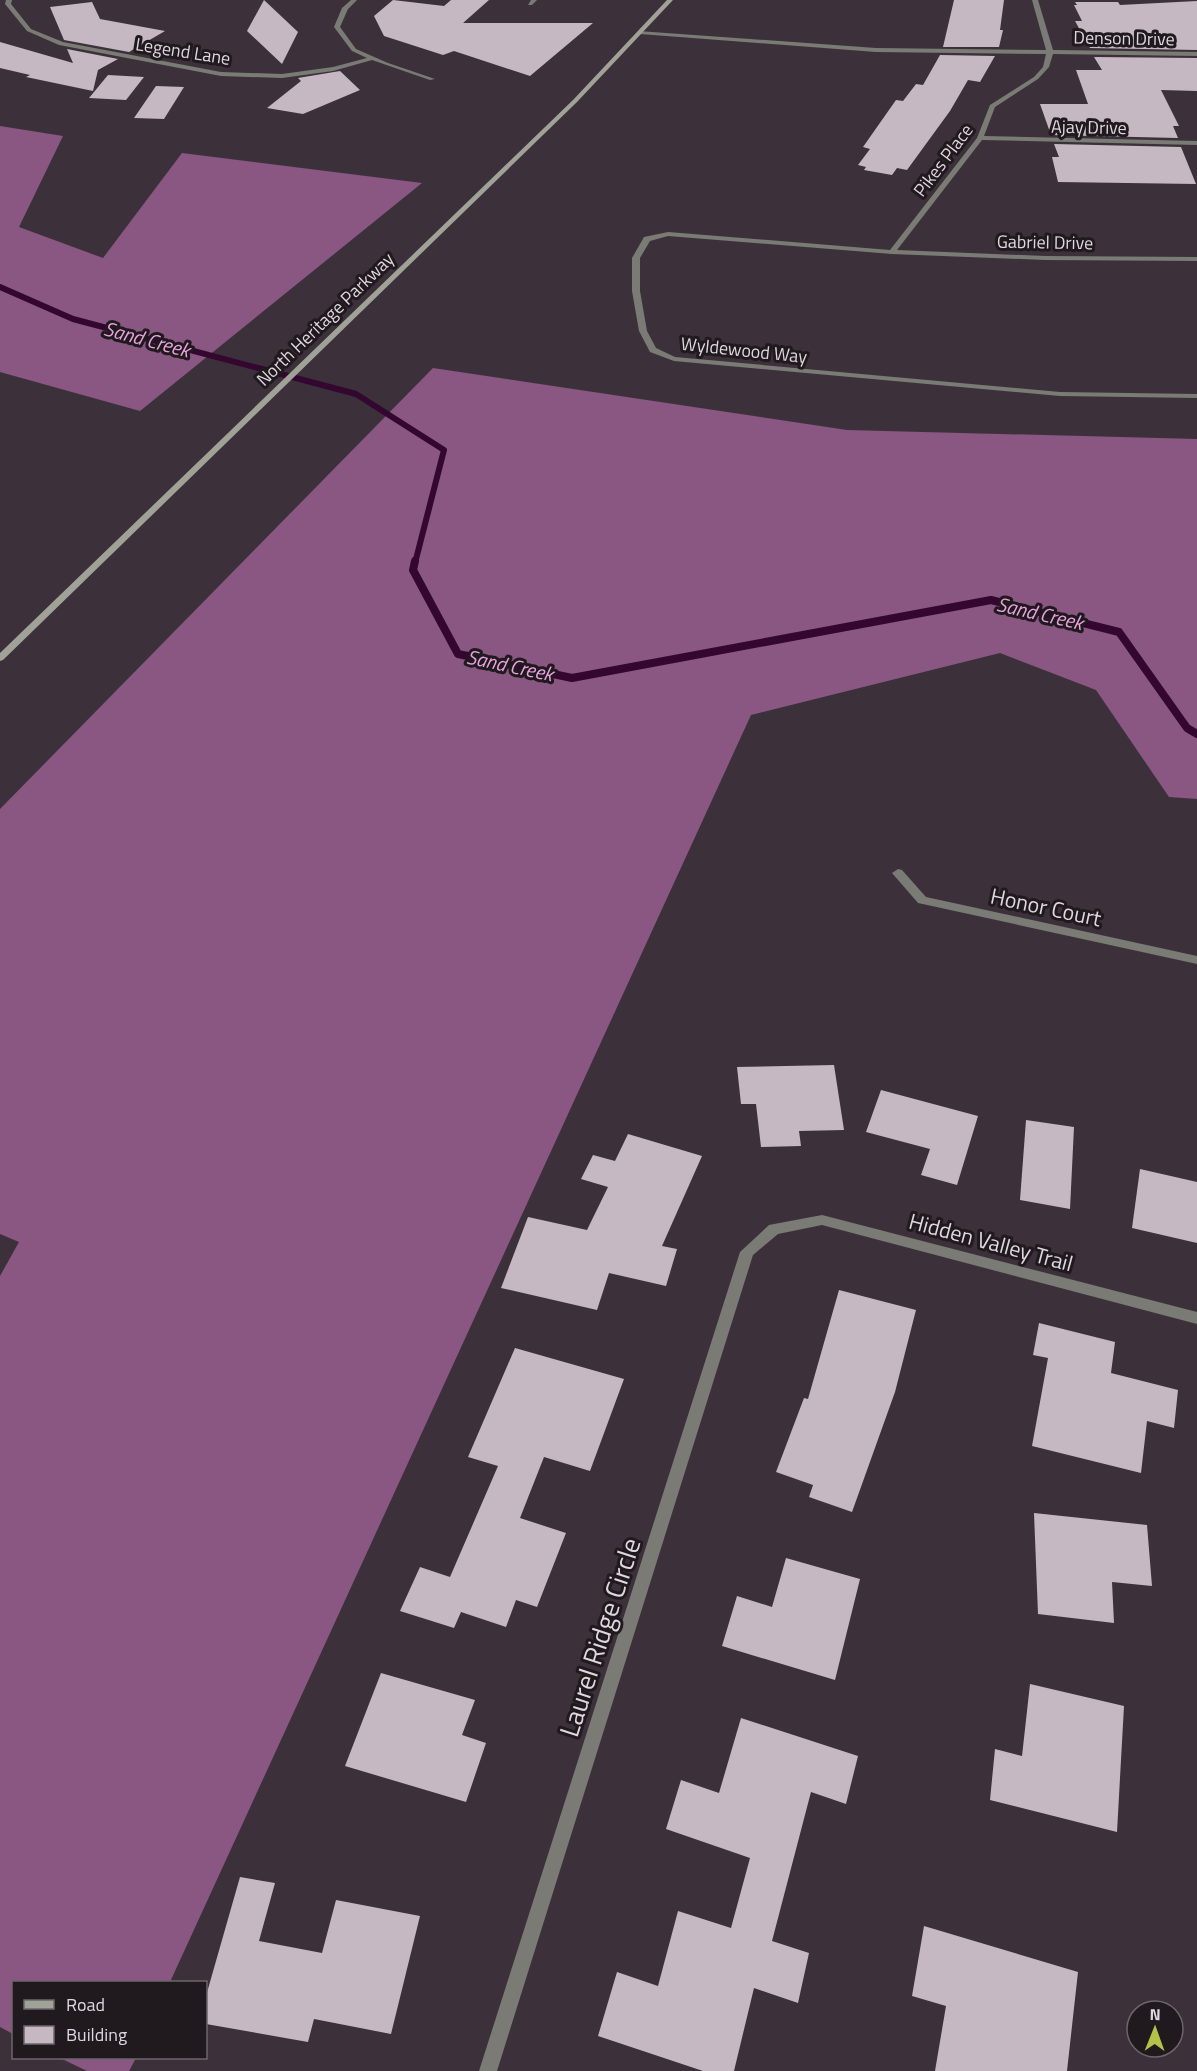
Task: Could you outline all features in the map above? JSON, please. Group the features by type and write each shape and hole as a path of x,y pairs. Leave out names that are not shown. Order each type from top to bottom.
{"main road":[{"name":"North Heritage Parkway","path":"0,657 575,101 669,0"}],"street":[{"name":"Legend Lane","path":"9,0 8,4 29,30 61,44 221,74 282,76 333,69 373,58"},
{"path":"354,0 345,8 337,27 354,50 432,80"},
{"path":"1035,0 1050,52"},
{"name":"Denson Drive","path":"640,32 835,48 1197,54"},
{"name":"Pikes Place","path":"892,252 980,138 992,106 1036,78 1046,67 1050,52"},
{"name":"Ajay Drive","path":"980,138 1197,143"},
{"name":"Wyldewood Way","path":"892,252 668,234 647,239 636,258 636,291 643,331 653,350 674,359 1060,394 1197,396"},
{"name":"Gabriel Drive","path":"892,252 1045,258 1197,259"},
{"name":"Honor Court","path":"898,873 922,900 1197,960"},
{"name":"Hidden Valley Trail","path":"774,1229 822,1220 1197,1318"},
{"name":"Laurel Ridge Circle","path":"488,2071 747,1252 774,1229"}],"shaded area":[{"path":"0,126 63,136 19,227 103,258 182,153 422,183 140,411 0,372"},
{"path":"433,368 847,430 1197,439 1197,799 1169,797 1096,690 1000,653 751,715 170,1981 12,1981 12,2033 0,2027 0,1276 19,1242 0,1234 0,809"},
{"path":"62,2059 135,2059 129,2071 87,2071"}],"building":[{"path":"264,0 298,32 282,64 247,31"},
{"path":"393,0 444,6 451,0 489,0 463,23 593,23 530,76 454,51 443,55 384,36 374,16"},
{"path":"954,0 1004,0 1000,30 1003,30 999,47 943,47"},
{"path":"1197,1 1197,50 1090,48 1075,21 1082,21 1074,5 1077,5 1075,2 1118,2 1120,5"},
{"path":"92,2 100,19 165,31 129,52 64,40 50,7"},
{"path":"0,42 73,63 67,49 118,59 98,70 93,91 26,77 30,75 0,68"},
{"path":"940,55 995,56 980,82 968,80 950,111 907,170 897,168 892,175 864,170 866,167 858,165 870,149 863,147 896,100 903,101 916,84 923,85"},
{"path":"1094,57 1197,58 1197,91 1161,90 1179,126 1173,126 1178,138 1051,135 1040,104 1088,104 1076,70 1102,70"},
{"path":"340,71 360,90 303,114 267,108 301,81 298,78"},
{"path":"108,75 144,77 126,100 89,98"},
{"path":"156,86 184,87 164,119 134,118"},
{"path":"1054,144 1181,147 1196,184 1058,182 1052,157 1059,157"},
{"path":"834,1065 844,1130 799,1131 801,1146 761,1147 756,1104 741,1104 737,1067"},
{"path":"881,1090 978,1116 957,1185 921,1175 930,1149 866,1132"},
{"path":"1026,1120 1074,1127 1070,1209 1020,1200"},
{"path":"628,1134 702,1156 662,1246 677,1249 666,1286 609,1273 597,1310 501,1288 528,1217 587,1230 608,1187 581,1179 593,1155 615,1161"},
{"path":"1140,1169 1197,1182 1197,1243 1132,1228"},
{"path":"839,1290 916,1310 895,1392 852,1512 809,1497 813,1485 776,1472 804,1398 808,1399"},
{"path":"1039,1323 1115,1342 1111,1373 1178,1390 1174,1428 1147,1421 1141,1473 1032,1446 1048,1358 1033,1355"},
{"path":"515,1348 624,1379 590,1471 544,1457 520,1518 566,1533 537,1607 516,1600 506,1627 461,1612 454,1628 400,1611 420,1567 450,1577 498,1466 468,1457"},
{"path":"1034,1513 1147,1525 1152,1586 1112,1582 1114,1623 1038,1614"},
{"path":"786,1558 860,1579 835,1680 722,1646 737,1596 772,1607"},
{"path":"381,1673 475,1700 462,1735 486,1743 466,1802 345,1766"},
{"path":"1030,1684 1124,1706 1117,1832 990,1800 995,1749 1022,1756"},
{"path":"741,1718 858,1756 846,1804 811,1792 772,1941 809,1953 798,2003 754,1988 734,2071 703,2071 598,2036 617,1972 658,1986 678,1911 731,1928 750,1858 666,1829 681,1780 719,1793"},
{"path":"240,1877 275,1883 259,1941 322,1953 336,1900 420,1916 391,2034 314,2019 308,2042 207,2024 207,1992"},
{"path":"924,1926 1078,1972 1067,2071 935,2071 946,2006 912,1996"}],"waterway":[{"name":"Sand Creek","path":"0,287 73,319 356,394 444,450 415,563"},
{"name":"Sand Creek","path":"415,561 413,570 458,654 572,678 991,600 1119,632 1187,728 1197,734"}]}
